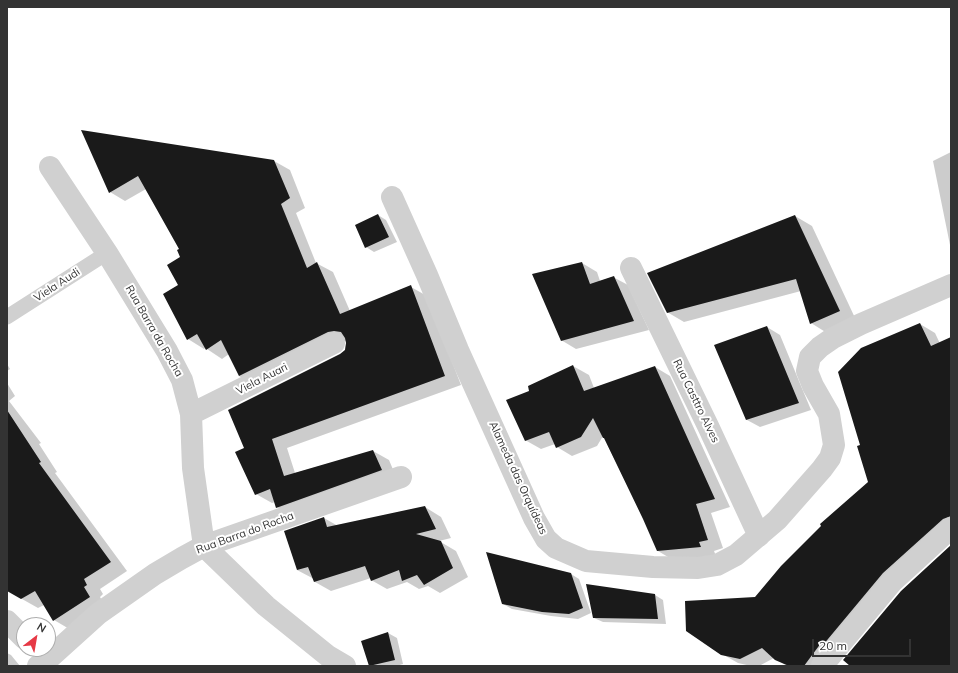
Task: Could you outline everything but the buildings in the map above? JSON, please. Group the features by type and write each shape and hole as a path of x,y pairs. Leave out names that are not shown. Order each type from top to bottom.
{"street":[{"name":"Rua Barra da Rocha","path":"50,167 107,253 167,351 182,380 191,414 193,468 204,546"},
{"name":"Alameda das Orquídeas","path":"392,197 534,518 546,539 556,548 586,561 601,564 698,568 717,564 736,556 777,520 830,458 834,445 829,414 813,386 807,371 810,358 820,347 833,338 861,324 951,285"},
{"name":"Rua Casttro Alves","path":"631,268 705,419 759,536"},
{"name":"Viela Auari","path":"191,414 334,343"},
{"name":"Rua Barra do Rocha","path":"44,660 114,602 155,574 204,546 401,477"},
{"path":"822,666 892,582 951,528"},
{"path":"204,546 266,606 328,656 345,666"},
{"path":"7,621 16,630"}],"lane":[{"name":"Viela Audi","path":"7,317 107,253"}]}
